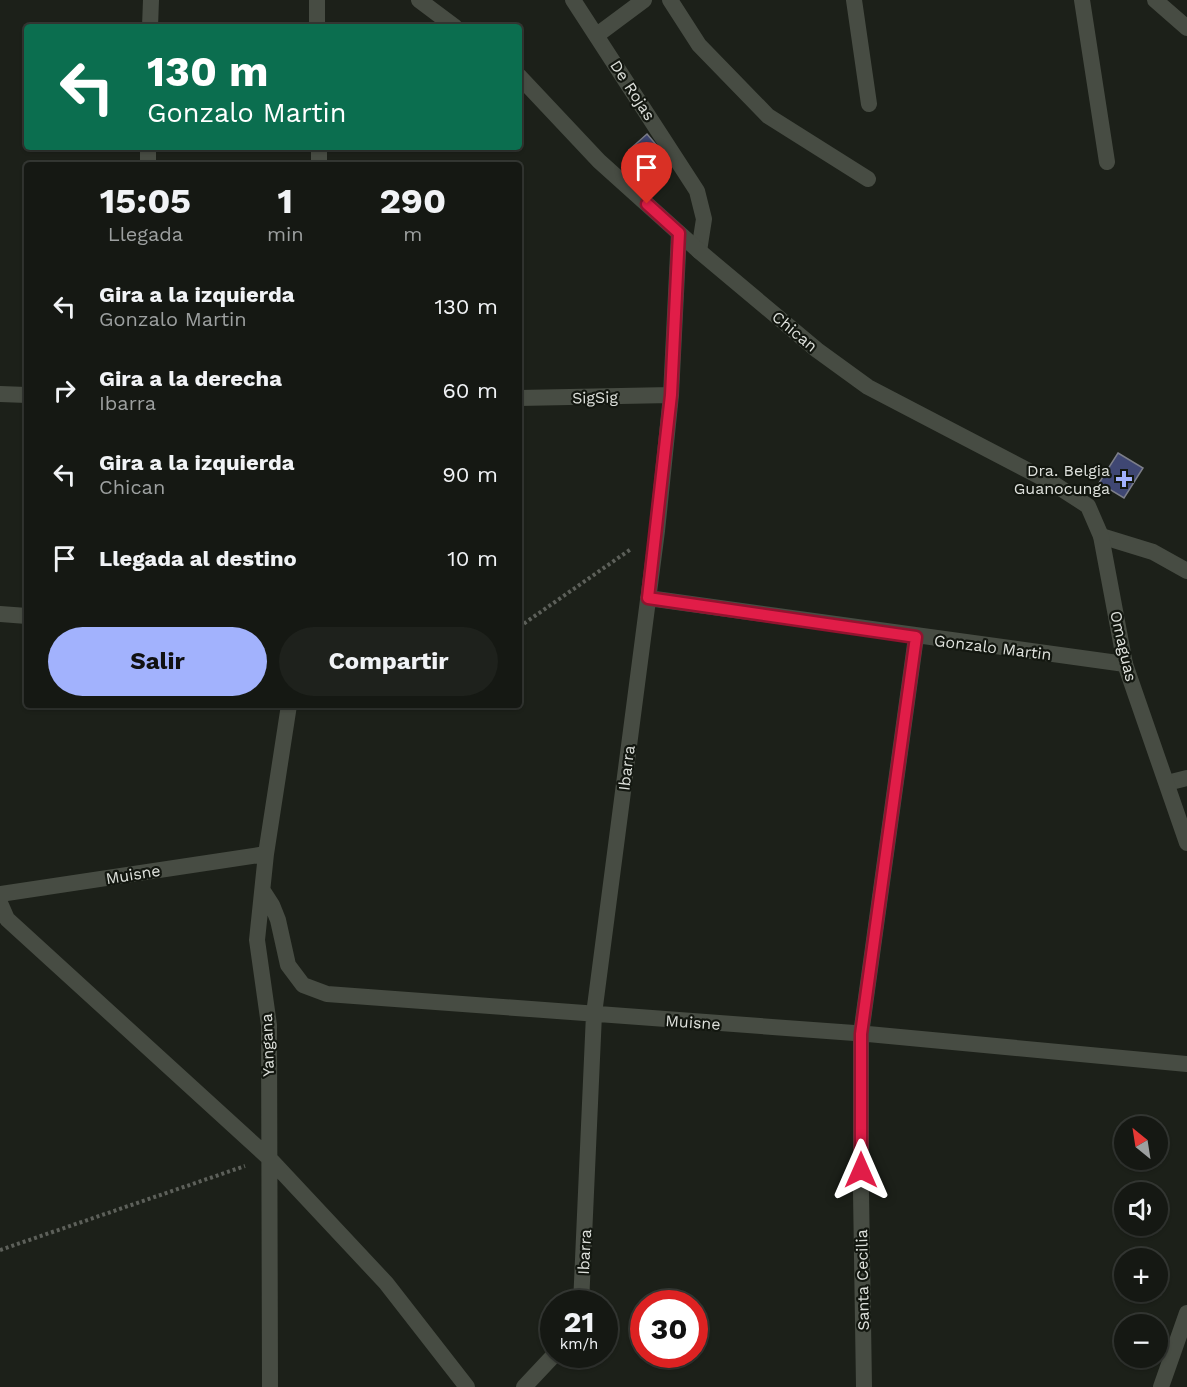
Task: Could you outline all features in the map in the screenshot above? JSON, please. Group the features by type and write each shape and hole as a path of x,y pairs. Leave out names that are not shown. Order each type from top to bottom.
{"street":[{"path":"150,24 151,0"},
{"path":"317,0 317,24"},
{"path":"420,0 451,24"},
{"name":"De Rojas","path":"573,0 697,191 704,219 699,251"},
{"path":"597,35 644,0"},
{"path":"670,0 699,45 768,116 868,179"},
{"path":"854,0 869,104"},
{"path":"1082,0 1107,162"},
{"path":"1155,0 1187,28"},
{"name":"Chican","path":"522,79 599,161 699,251 817,350 868,387 1054,484 1088,506 1094,514 1101,536"},
{"name":"Ibarra","path":"582,1290 594,1014 657,531 671,395 679,233"},
{"path":"0,394 24,395"},
{"name":"SigSig","path":"522,398 671,395"},
{"path":"1101,536 1153,552 1187,571"},
{"name":"Omaguas","path":"1101,536 1125,664 1187,843"},
{"name":"Gonzalo Martin","path":"648,598 916,637 1125,664"},
{"path":"0,615 24,616"},
{"name":"Santa Cecilia","path":"864,1387 861,1034 916,637"},
{"name":"Yangana","path":"270,1387 269,1025 257,940 266,854 289,708"},
{"path":"1167,783 1187,778"},
{"name":"Muisne","path":"0,894 266,854"},
{"name":"Muisne","path":"263,891 275,912 288,965 303,985 327,994 861,1034 1187,1064"},
{"path":"0,903 7,919 269,1158 386,1283 467,1387"},
{"path":"1161,1387 1187,1313"},
{"path":"524,1387 542,1368"}],"path":[{"path":"522,625 657,531"},
{"path":"0,1250 269,1158"}],"building":[{"path":"647,134 658,147 640,163 629,150"},
{"path":"1118,453 1143,468 1124,498 1099,483"}],"place":[{"name":"Dra. Belgia Guanocunga","path":"1124,479"}],"route":[{"path":"647,204 679,233 671,395 648,598 916,637 861,1034 861,1170"}]}
